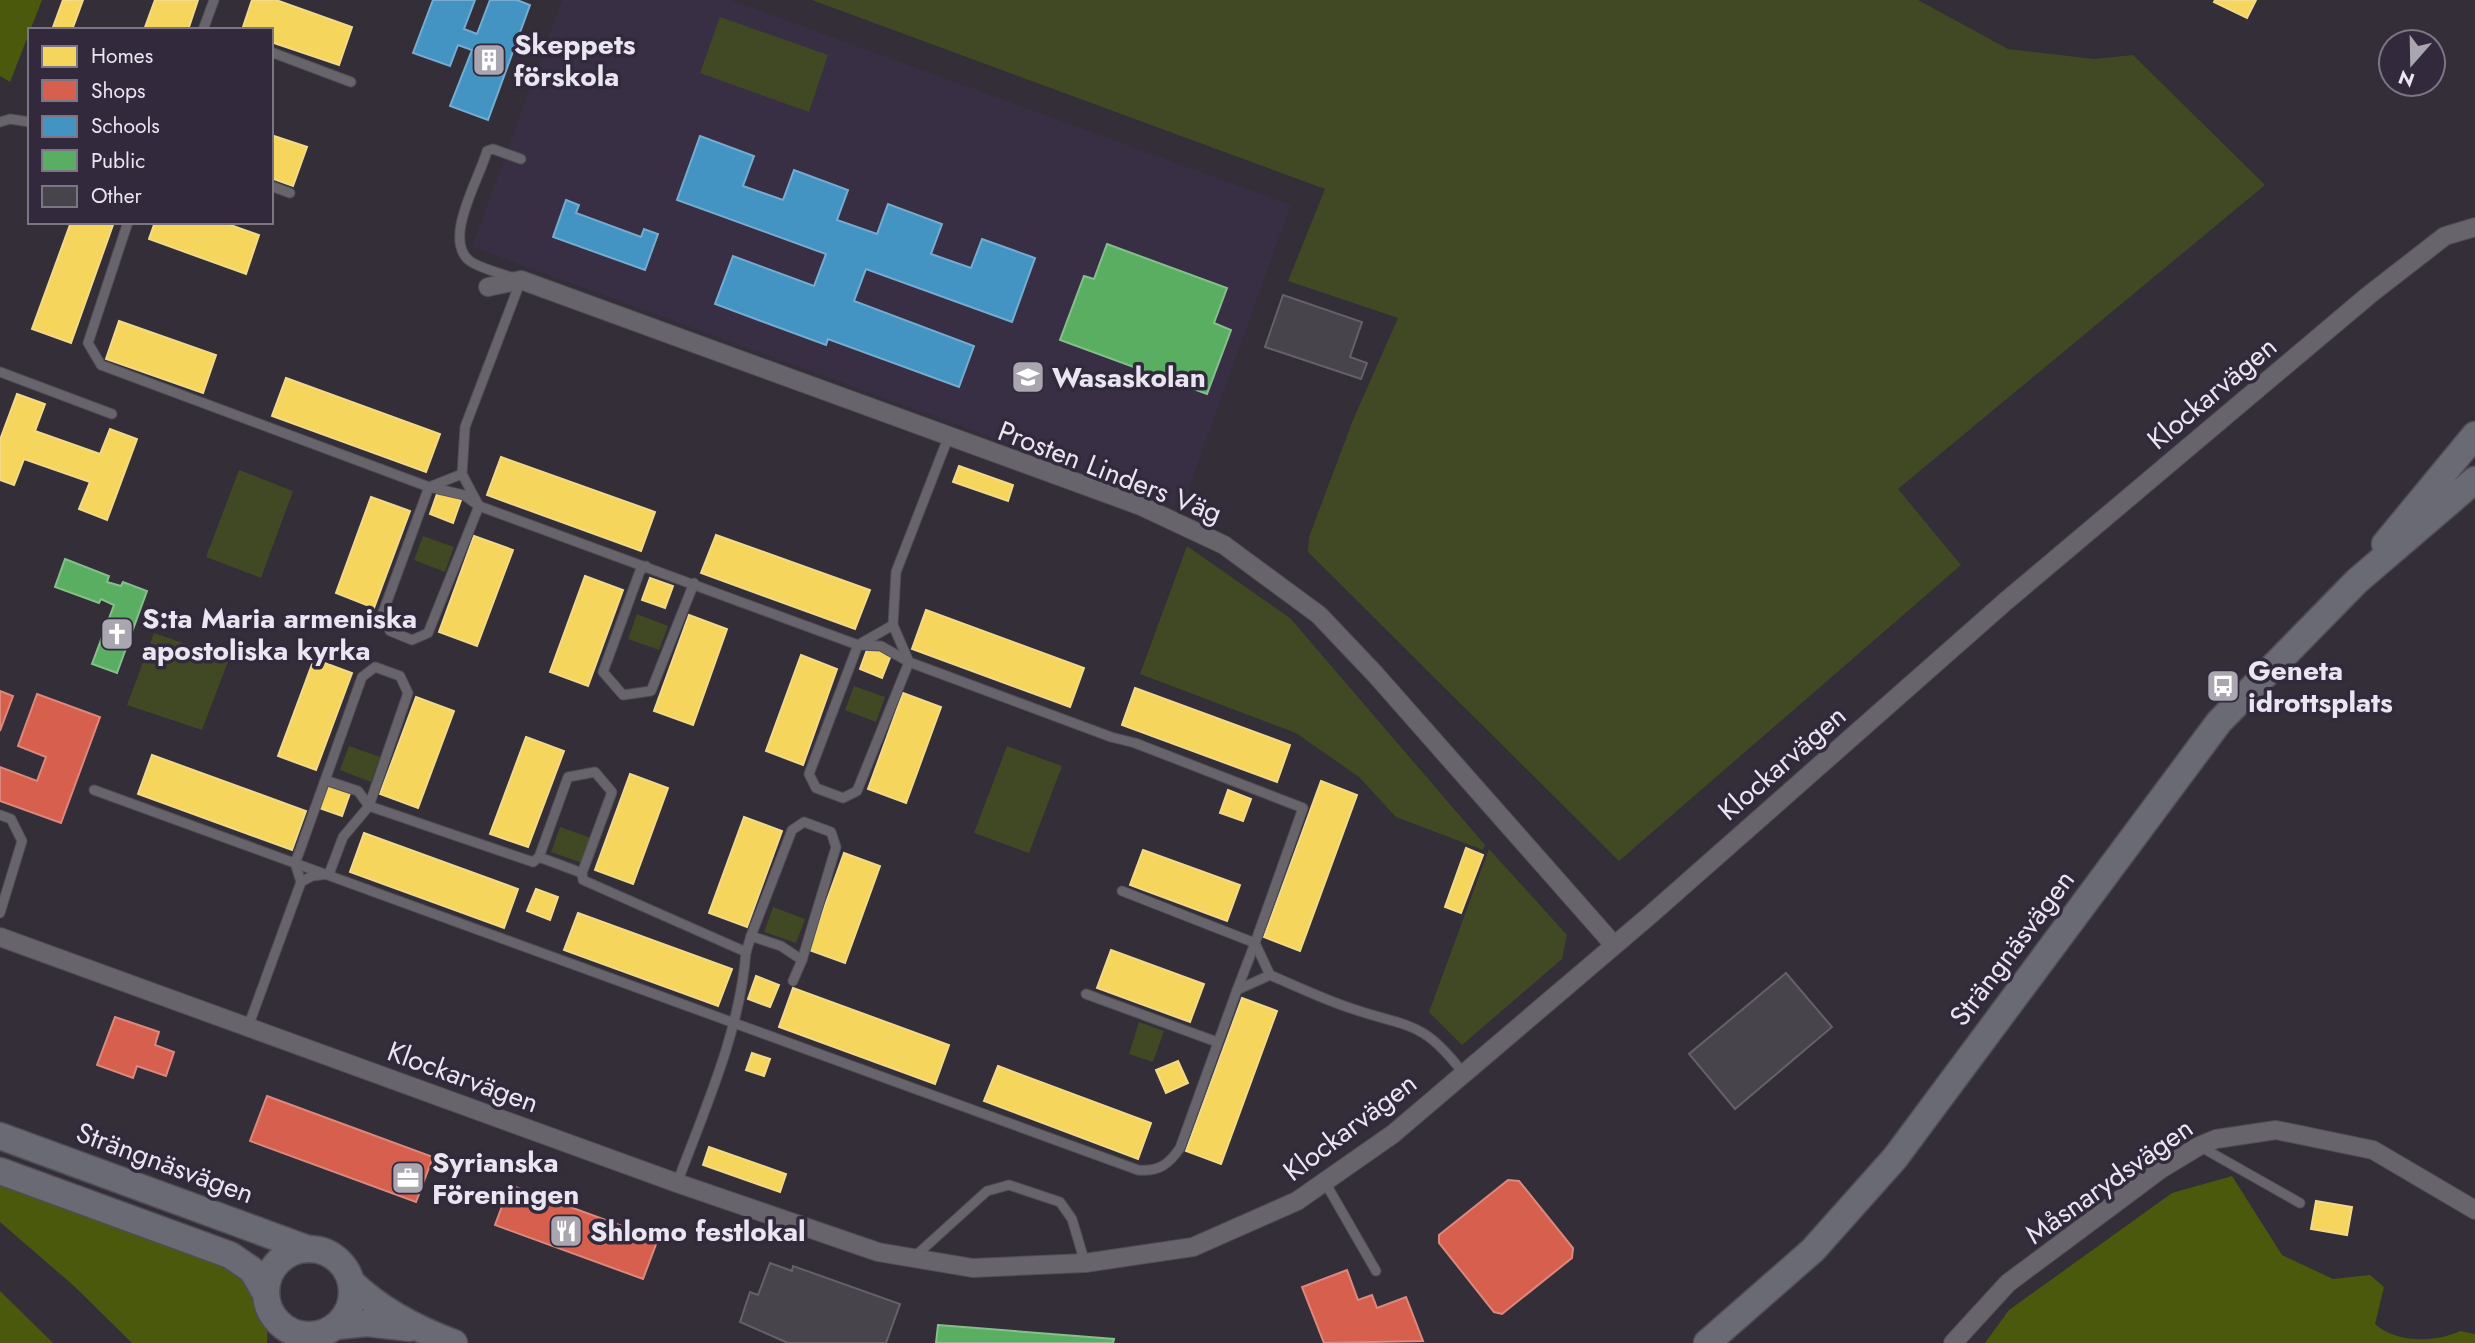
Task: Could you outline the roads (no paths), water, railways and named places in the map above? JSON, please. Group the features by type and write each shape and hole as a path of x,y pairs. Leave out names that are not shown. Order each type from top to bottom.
{"main road":[{"name":"Strängnäsvägen","path":"2357,582 2412,507 2475,435"},
{"name":"Strängnäsvägen","path":"1707,1343 1813,1250 1895,1158 2219,722 2357,582 2475,480"},
{"name":"Strängnäsvägen","path":"0,1136 308,1249"},
{"path":"0,1171 230,1255 252,1270 271,1318 308,1339 337,1326 367,1323 415,1329 454,1343"},
{"path":"271,1318 268,1278 276,1264 290,1253 308,1249 327,1252 338,1259 351,1282 366,1296 415,1329"},
{"path":"337,1326 351,1303 351,1282"}],"street":[{"name":"Klockarvägen","path":"0,937 677,1183 911,1260 973,1268 1085,1263 1193,1247 1263,1218 1326,1184 1392,1134 1614,945 2017,592 2369,295 2445,236 2475,228"},
{"path":"488,287 521,280"},
{"name":"Prosten Linders Väg","path":"521,280 1188,525 1224,545 1318,615 1375,674 1614,945"},
{"name":"Måsnarydsvägen","path":"1954,1343 2008,1283 2161,1170 2199,1146 2216,1139 2276,1130 2372,1150 2475,1210"}],"lane":[{"path":"206,28 214,0"},
{"path":"273,53 351,82"},
{"path":"0,122 10,119 28,122"},
{"path":"462,474 429,487 382,615 390,631 412,640 428,633 479,506 462,474 465,427 521,280 471,262 458,243 460,225 487,151 493,149 521,159"},
{"path":"273,187 290,193"},
{"path":"94,790 781,1039 928,1096 1146,1171 1164,1166 1180,1147 1303,808 1135,743 1111,737 909,662 881,646 858,645 479,506 464,495 429,487 101,365 88,343 127,224"},
{"path":"0,372 112,414"},
{"path":"893,625 858,645 809,774 816,788 843,798 857,791 909,662 893,625 896,572 948,438"},
{"path":"646,566 640,571 603,672 623,695 651,691 694,583"},
{"path":"248,1027 301,882 295,863 362,677 375,667 401,676 408,693 369,806 343,837 329,874"},
{"path":"325,779 358,791 369,806 533,862 538,857 568,777 596,772 612,792 582,873 583,880 746,952"},
{"path":"0,815 11,819 22,841 0,913"},
{"path":"677,1183 746,977 746,952 751,936 792,830 804,822 831,832 836,847 802,960 793,981"},
{"path":"538,857 582,873"},
{"path":"301,882 312,876 329,874"},
{"path":"1122,891 1255,943 1270,975 1350,1008 1397,1021 1424,1032 1441,1044 1463,1073"},
{"path":"751,936 781,946 802,960"},
{"path":"1237,990 1270,975"},
{"path":"1086,994 1217,1042"},
{"path":"2199,1146 2300,1203"},
{"path":"1326,1184 1376,1271"},
{"path":"911,1260 987,1191 1009,1185 1060,1202 1072,1219 1085,1263"}],"place":[{"name":"Skeppets förskola","path":"489,60"},
{"name":"Wasaskolan","path":"1028,377"},
{"name":"S:ta Maria armeniska apostoliska kyrka","path":"117,634"},
{"name":"Geneta idrottsplats","path":"2223,686"},
{"name":"Syrianska Föreningen","path":"408,1178"},
{"name":"Shlomo festlokal","path":"566,1231"}]}
